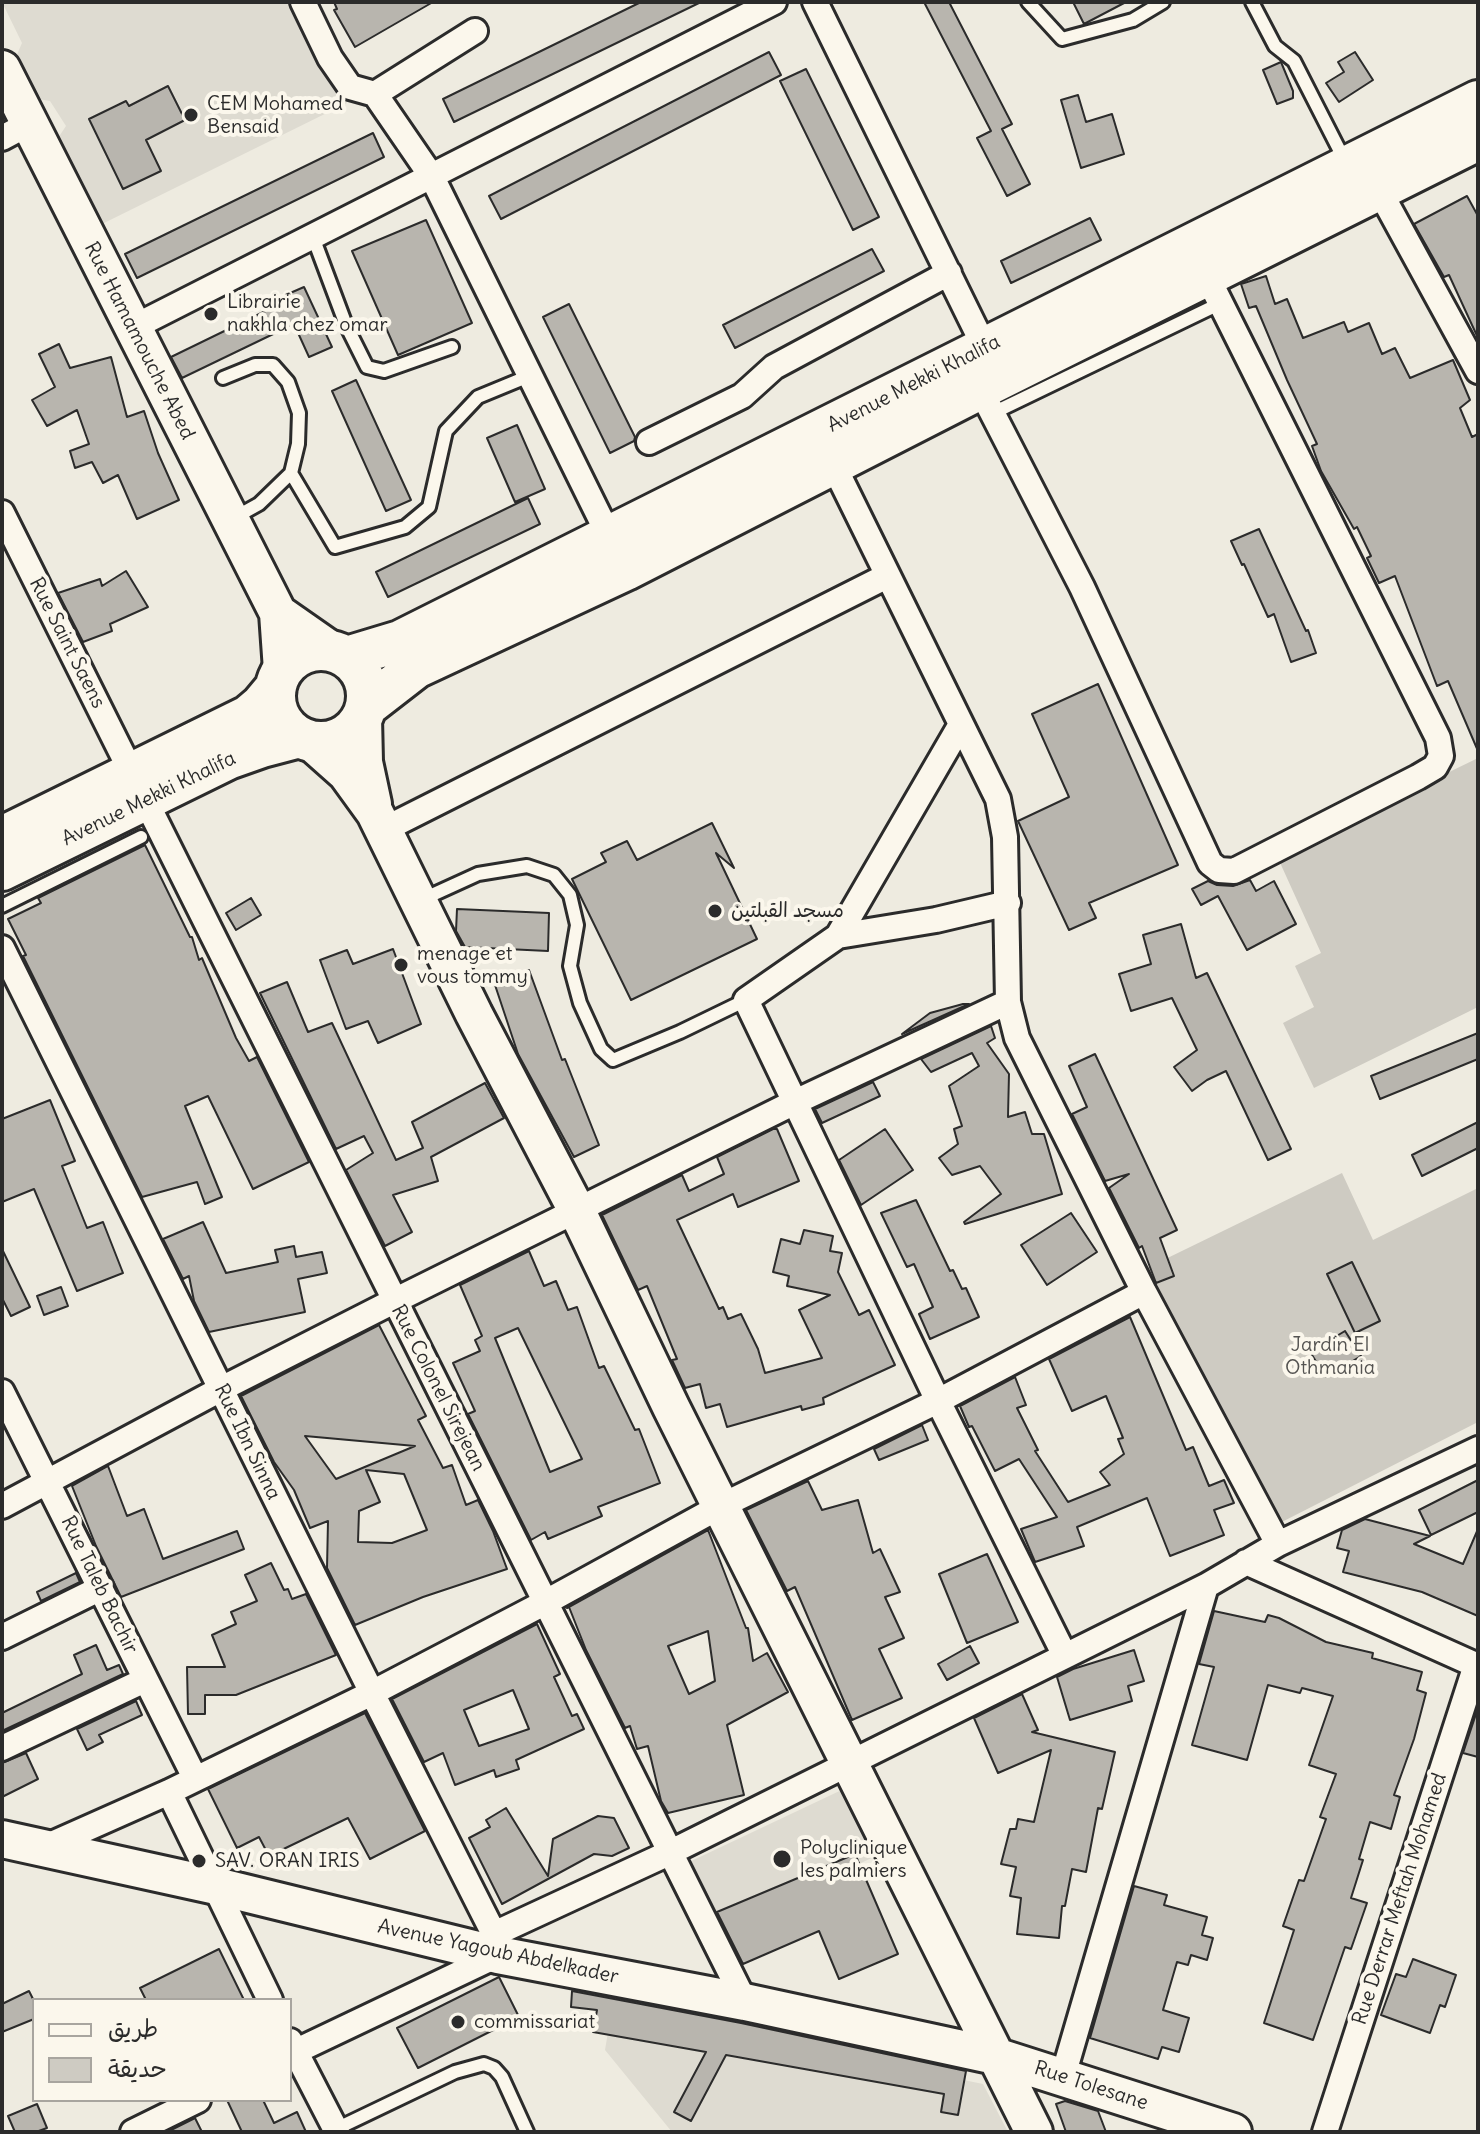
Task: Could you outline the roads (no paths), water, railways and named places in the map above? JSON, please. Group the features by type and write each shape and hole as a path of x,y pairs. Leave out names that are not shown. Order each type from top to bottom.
{"main road":[{"name":"Rue Hamamouche Abed","path":"2,69 16,131 132,328 278,613"},
{"name":"Avenue Mekki Khalifa","path":"365,711 416,668 985,348 1478,101"},
{"name":"Avenue Mekki Khalifa","path":"339,654 400,641 986,401 1214,290 1379,190 1478,140"},
{"path":"278,613 356,664 366,684 364,762 379,822"},
{"path":"278,613 277,710 290,730 346,773 379,822 577,1211 1034,2132"},
{"path":"279,678 291,660 303,653 317,650 339,654"},
{"name":"Avenue Mekki Khalifa","path":"2,837 140,803 261,705 279,678"},
{"path":"305,739 335,740 356,727 365,711"},
{"name":"Avenue Mekki Khalifa","path":"2,870 228,759 262,747 305,739"},
{"name":"Avenue Yagoub Abdelkader","path":"2,1839 995,2056"},
{"path":"2,1870 40,1849"},
{"name":"Rue Tolesane","path":"995,2056 1233,2132"}],"street":[{"path":"303,2 330,58 350,87 375,94 432,177 618,554"},
{"path":"132,328 774,2"},
{"path":"815,2 985,348"},
{"path":"375,94 475,31"},
{"path":"1379,190 1478,371"},
{"path":"649,442 742,396 774,367 949,273"},
{"path":"986,401 1082,587 1210,863 1219,870 1234,871 1418,777 1435,767 1441,756 1438,738 1214,290"},
{"path":"833,464 998,799 1005,837 1008,1002 1017,1038 1144,1292 1278,1544"},
{"name":"Rue Saint Saens","path":"2,513 140,803"},
{"path":"379,822 887,576"},
{"path":"960,726 838,936 746,1000 793,1103 1065,1656"},
{"name":"Rue Colonel Sirejean","path":"140,803 546,1602 745,2002"},
{"path":"838,936 936,920 1008,903"},
{"name":"Rue Ibn Sinna","path":"2,948 496,1945"},
{"path":"2,1506 394,1301 793,1103 1008,1002"},
{"path":"40,1849 169,1792 372,1693 721,1506 938,1401 1144,1292"},
{"name":"Rue Taleb Bachir","path":"2,1392 195,1778"},
{"path":"337,2131 292,2049 669,1853 1206,1586 1278,1544 1478,1449"},
{"path":"1246,1562 1477,1666"},
{"path":"1063,2076 1206,1586"},
{"path":"2,1637 101,1588"},
{"name":"Rue Derrar Meftah Mohamed","path":"1325,2132 1477,1666"},
{"path":"2,1748 145,1680"},
{"path":"169,1792 269,1998"},
{"path":"133,2132 194,2102"}],"lane":[{"path":"1028,2 1062,39 1133,20 1163,2"},
{"path":"1252,2 1275,46 1294,61 1348,166"},
{"path":"313,237 346,325 367,367 384,371 452,347"},
{"path":"223,378 255,365 273,365 288,382 299,413 298,444 291,473 259,504 230,520"},
{"path":"291,473 335,547 405,527 429,507 446,431 478,397 529,376"},
{"path":"2,906 140,803"},
{"path":"418,901 478,874 527,866 554,875 570,895 577,925 570,966 580,1003 601,1049 613,1060 746,1000"},
{"path":"337,2131 455,2072 484,2064 494,2068 502,2077 527,2132"}],"place":[{"name":"CEM Mohamed Bensaid","path":"191,115"},
{"name":"Librairie nakhla chez omar","path":"211,314"},
{"name":"مسجد القبلتين","path":"715,911"},
{"name":"menage et vous tommy","path":"401,965"},
{"name":"Polyclinique les palmiers","path":"782,1859"},
{"name":"SAV. ORAN IRIS","path":"199,1861"},
{"name":"commissariat","path":"458,2022"}],"park label":[{"name":"Jardin El Othmania","path":"1330,1356"}]}
